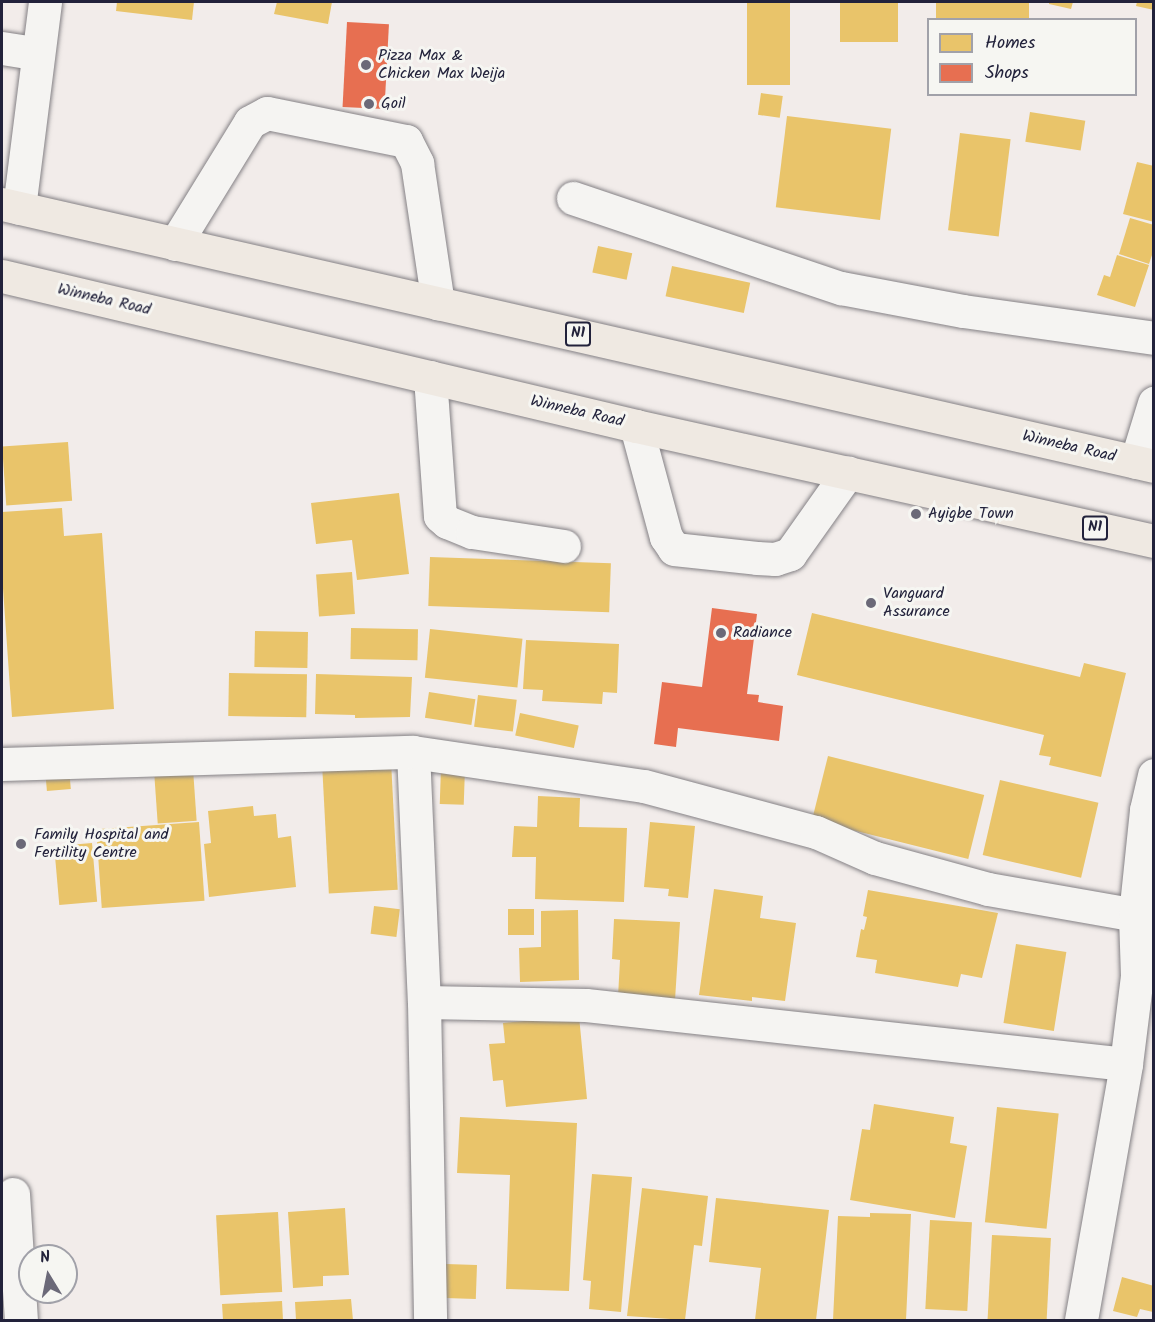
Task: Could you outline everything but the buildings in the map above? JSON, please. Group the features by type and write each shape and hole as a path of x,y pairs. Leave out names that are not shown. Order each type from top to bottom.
{"highway":[{"name":"Winneba Road","path":"10,206 1145,464"},
{"name":"Winneba Road","path":"2,276 636,426 1154,541"}],"street":[{"path":"10,206 38,54 45,2"},
{"path":"2,48 38,54"},
{"path":"175,244 250,122 267,113 406,141 417,163 438,303"},
{"path":"573,198 841,288 963,312 1154,338"},
{"path":"430,377 440,516 447,522 472,532 564,546"},
{"path":"1145,464 1154,403"},
{"path":"636,426 666,537 674,549 775,559 790,554 848,472"},
{"path":"2,764 413,752 644,786 816,832 875,858 988,889 1135,915"},
{"path":"413,752 424,1002 430,1320"},
{"path":"1081,1320 1126,1064 1145,978 1135,915 1146,810 1154,775"},
{"path":"424,1002 586,1005 1126,1064"},
{"path":"13,1194 21,1320"}],"place":[{"name":"Pizza Max & Chicken Max Weija","path":"366,65"},
{"name":"Goil","path":"369,104"},
{"name":"Ayigbe Town","path":"916,514"},
{"name":"Vanguard Assurance","path":"871,603"},
{"name":"Radiance","path":"721,633"},
{"name":"Family Hospital and Fertility Centre","path":"21,844"}]}
